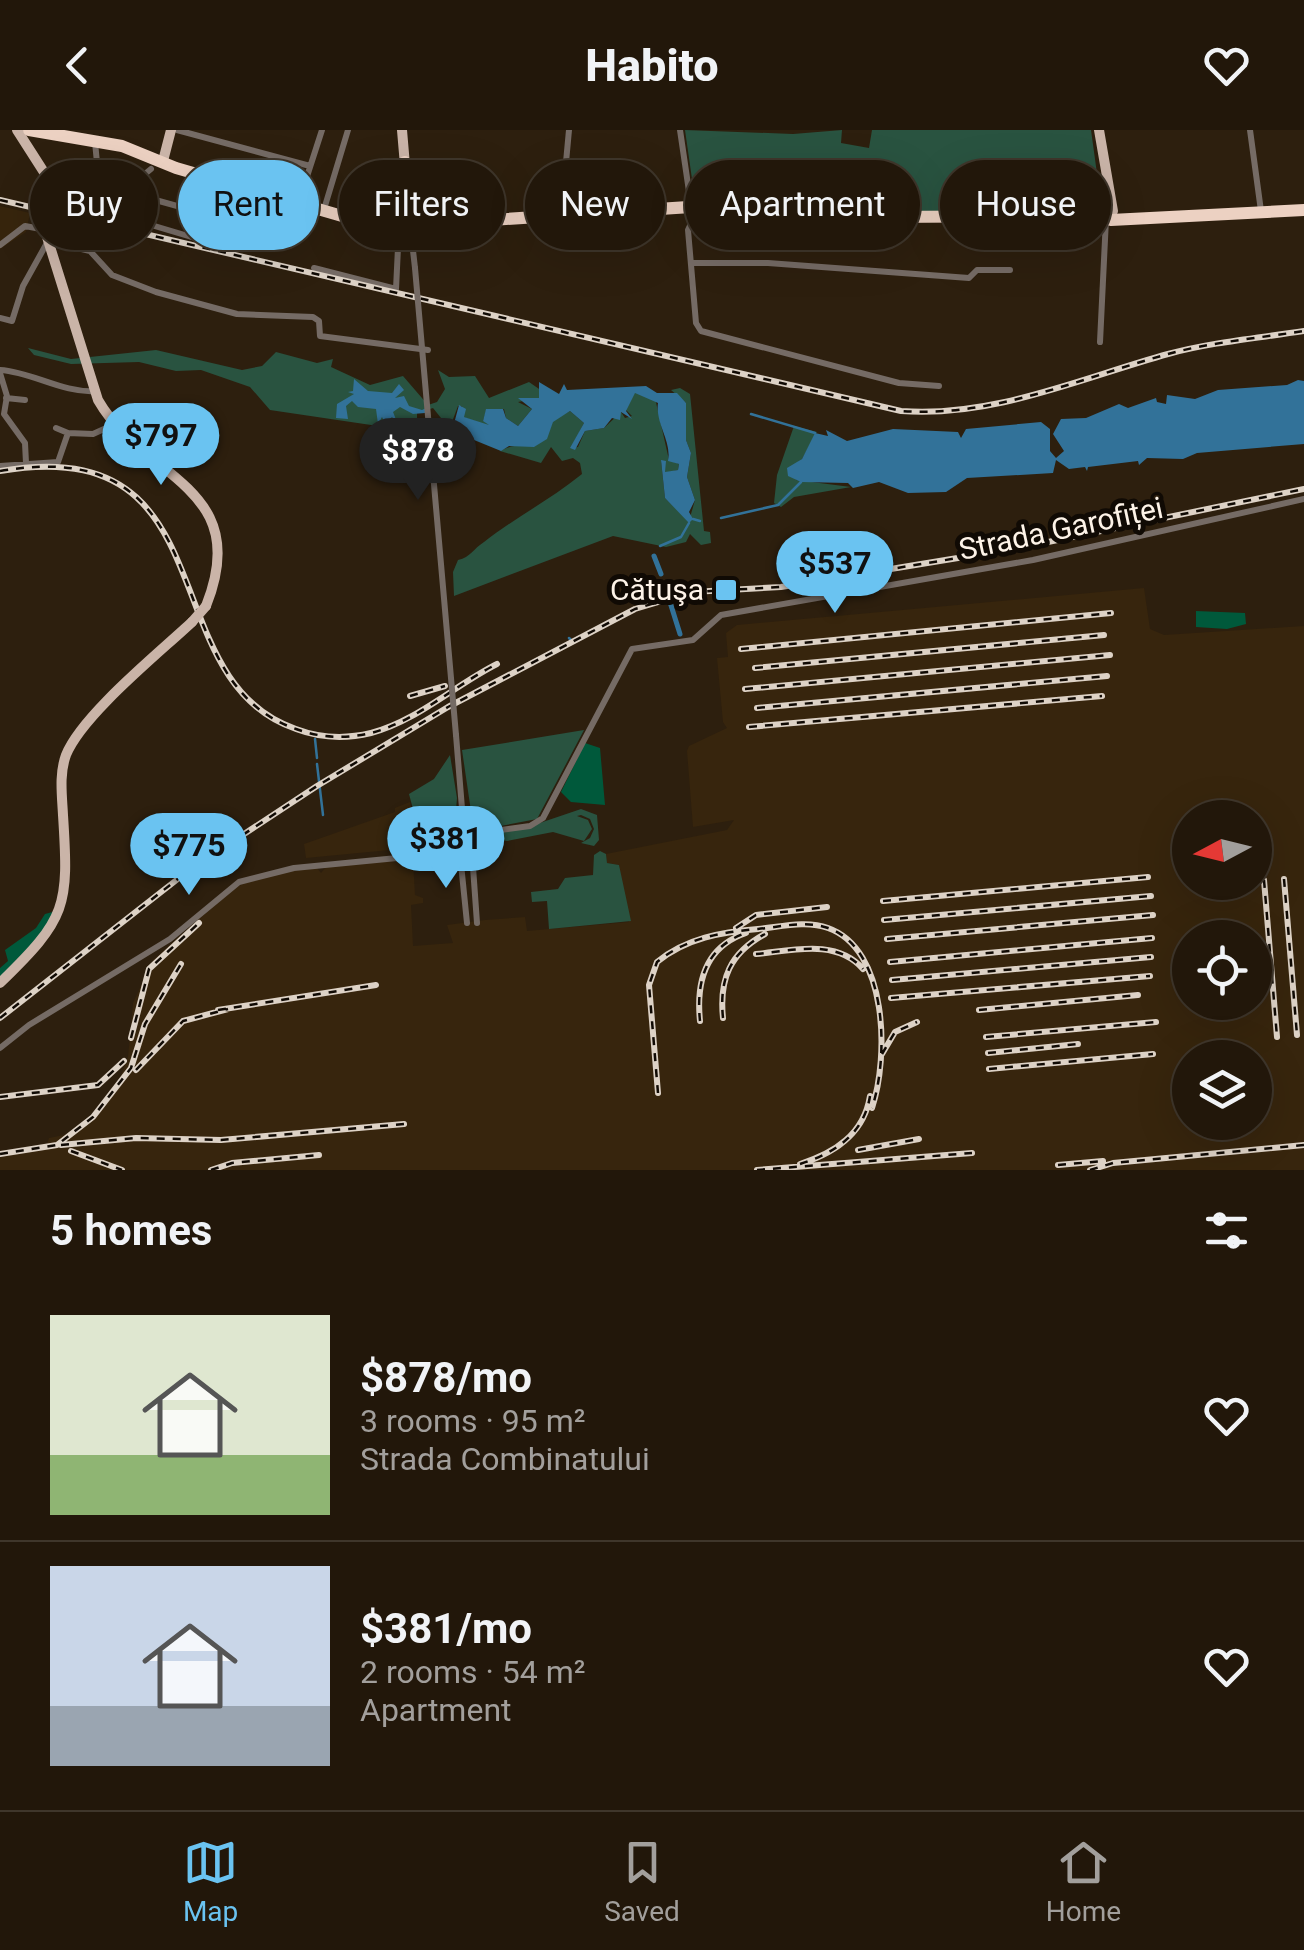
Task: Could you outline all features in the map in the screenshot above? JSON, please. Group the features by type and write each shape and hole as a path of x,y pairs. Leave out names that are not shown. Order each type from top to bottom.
{"highway":[{"path":"36,131 90,136 122,146 148,160"},
{"path":"319,205 339,210"},
{"path":"1111,214 1304,210"}],"main road":[{"path":"17,130 35,160"},
{"path":"158,163 174,130"},
{"path":"402,130 405,160"},
{"path":"1098,130 1103,160"},
{"path":"0,983 45,938 62,906 66,876 62,774 69,749 90,722 206,606 218,549 208,512 178,477 116,424 94,392 51,250"}],"street":[{"path":"74,130 90,136"},
{"path":"174,130 287,160"},
{"path":"312,160 322,130"},
{"path":"324,206 348,130"},
{"path":"566,160 569,130"},
{"path":"680,130 685,165"},
{"path":"1250,130 1262,213"},
{"path":"0,245 24,226 30,229"},
{"path":"0,318 12,320 40,250"},
{"path":"87,250 112,275 156,292 237,314 313,317 319,321 320,336 350,343 428,350"},
{"path":"314,268 396,289 403,250"},
{"path":"412,250 464,831 461,850 467,924"},
{"path":"691,250 696,323 704,332 899,384 940,386"},
{"path":"1100,342 1108,250"},
{"path":"692,263 784,264 969,278 977,270 1010,270"},
{"path":"26,463 25,442 2,413 6,398 0,374 29,373 76,392 94,392"},
{"path":"6,398 25,400"},
{"path":"56,428 68,433 93,434 116,424"},
{"path":"0,466 60,460 68,433"},
{"name":"Strada Garofiței","path":"464,831 540,822 632,649 693,640 721,615 1050,556 1304,499"},
{"path":"436,854 454,848 464,831"},
{"path":"461,850 466,857 472,853 477,922"},
{"path":"0,1048 170,939 239,882 294,868 461,850"},
{"path":"465,904 475,903"}],"shaded area":[{"path":"0,206 30,213 26,232 0,249"},
{"path":"1144,588 1150,629 1164,635 1304,626 1304,1170 0,1170 0,1152 46,1147 49,1138 69,1134 86,1122 118,1083 128,1057 133,1003 153,960 234,888 253,880 279,872 317,868 321,873 326,867 413,859 415,895 423,898 423,903 411,905 413,946 453,943 447,925 485,920 525,917 527,931 629,922 619,865 607,863 606,854 727,830 734,820 693,827 687,751 689,746 727,728 723,722 717,658 728,657 726,633 737,625"},
{"path":"410,802 421,847 306,858 304,844 395,812 395,808"}],"green space":[{"path":"685,130 793,134 842,130 841,143 869,148 872,130 1091,130 1095,160 940,160 940,211 920,212 920,160 689,160"},
{"path":"28,348 71,359 156,350 242,370 262,366 276,352 317,363 333,359 331,367 370,385 403,376 428,405 437,402 445,389 438,370 449,377 475,376 489,398 529,382 542,391 540,398 518,402 532,409 518,426 506,418 504,409 486,411 483,421 489,421 489,426 463,417 462,406 458,406 452,422 455,434 472,438 476,448 441,436 441,418 433,408 417,413 417,425 403,435 398,429 270,410 250,387 201,370 176,371 139,362 71,364 34,355"},
{"path":"680,388 690,394 704,531 710,532 711,543 701,545 690,534 686,542 666,547 613,536 454,596 453,572 458,560 582,474 580,463 573,458 562,461 551,447 541,463 500,451 545,437 552,421 570,411 584,423 571,448 578,447 585,431 604,428 621,412 625,418 632,416 625,409 635,392 655,398 669,460 679,464 678,470 665,473 661,460 665,498 689,521 695,500 687,477 691,453 686,440 686,403 671,390"},
{"path":"794,426 817,432 802,459 794,465 796,480 851,487 794,497 781,507 774,503 777,475"},
{"path":"1196,611 1245,613 1246,624 1227,629 1196,627"},
{"path":"584,730 537,819 485,829 473,825 462,750"},
{"path":"585,743 600,748 605,805 571,802 561,792"},
{"path":"450,755 457,798 454,834 422,843 409,794 434,779"},
{"path":"581,809 597,815 599,840 594,846 581,843 590,838 594,829 590,819 581,815 577,816 588,820 592,829 584,841 553,832 507,841 481,836 528,827"},
{"path":"600,851 606,854 607,863 619,865 631,921 549,929 547,901 532,902 531,892 558,889 565,878 593,875 594,855"},
{"path":"56,911 46,929 0,977 0,968 8,961 5,950 36,928 45,914"}],"water":[{"path":"354,379 368,391 392,393 399,384 404,390 395,398 404,396 409,406 422,410 428,407 425,413 413,414 400,407 393,412 397,422 392,417 385,423 382,417 378,424 376,409 358,407 352,401 346,406 348,419 336,418 337,404 354,394 348,392 353,391"},
{"path":"1304,381 1304,444 1197,453 1183,459 1147,458 1139,465 1138,461 1088,467 1087,471 1085,467 1069,469 1056,460 1053,473 967,478 946,492 908,493 879,482 853,488 848,483 801,482 788,476 787,468 802,459 815,433 828,436 826,430 847,441 893,429 958,432 961,438 966,429 1041,422 1050,429 1050,451 1056,458 1064,451 1053,434 1061,419 1086,418 1119,404 1128,408 1156,398 1166,404 1167,395 1195,399 1218,390 1287,385"},
{"path":"539,382 559,394 564,384 567,390 646,386 657,393 677,393 686,403 686,440 691,453 687,477 695,500 689,512 693,519 689,523 665,498 661,460 666,461 665,472 678,470 679,464 668,461 658,403 635,393 626,411 632,419 621,412 620,420 612,418 604,428 585,431 575,450 570,448 584,423 570,411 553,422 547,439 534,447 509,446 501,451 452,431 459,405 466,409 464,417 489,425 483,421 486,409 503,409 506,418 518,426 532,409 518,398 539,398"}],"waterway":[{"path":"220,250 224,251"},
{"path":"751,414 815,433"},
{"path":"721,518 778,505 801,482"},
{"path":"693,519 700,521"},
{"path":"660,546 681,537 689,523"},
{"path":"654,556 661,574"},
{"path":"669,599 680,634"},
{"path":"315,739 317,758"},
{"path":"317,764 323,815"}],"railway":[{"path":"0,200 901,411 935,412 1003,402 1185,350 1304,331"},
{"path":"0,471 74,469 124,487 157,522 220,662 251,702 296,729 333,737 371,733 404,720 497,664"},
{"path":"0,1018 188,871 317,786 448,707 635,609 692,592 781,587 1019,548 1304,489"},
{"path":"741,649 1111,613"},
{"path":"755,668 1104,635"},
{"path":"745,689 1110,655"},
{"path":"757,708 1107,676"},
{"path":"410,696 445,686"},
{"path":"749,727 1102,696"},
{"path":"883,901 1148,877"},
{"path":"1284,879 1297,1035"},
{"path":"884,920 1151,896"},
{"path":"1266,900 1277,1037"},
{"path":"736,928 756,915 827,907"},
{"path":"887,939 1153,915"},
{"path":"131,1038 149,969 199,923"},
{"path":"658,1093 649,985 657,962 680,947 718,934 811,924 828,928 848,940 863,958 873,981 879,1007 881,1061 872,1108"},
{"path":"700,1021 700,993 706,968 721,947 746,933"},
{"path":"723,1018 723,991 729,968 743,950 765,934"},
{"path":"890,962 1152,938"},
{"path":"756,954 827,950 852,959 863,969"},
{"path":"892,980 1151,957"},
{"path":"0,1154 57,1145 93,1117 131,1068 145,1024 181,964"},
{"path":"891,998 1150,976"},
{"path":"218,1010 376,985"},
{"path":"979,1010 1138,995"},
{"path":"136,1070 183,1021 228,1009"},
{"path":"882,1054 895,1032 917,1022"},
{"path":"986,1037 1156,1022"},
{"path":"988,1053 1078,1044"},
{"path":"989,1069 1153,1054"},
{"path":"0,1097 98,1085 124,1061"},
{"path":"800,1164 846,1140 861,1121 870,1096"},
{"path":"61,1145 136,1138 221,1140 404,1124"},
{"path":"858,1150 919,1139"},
{"path":"1090,1170 1113,1163 1304,1145"},
{"path":"71,1151 122,1170"},
{"path":"757,1170 972,1153"},
{"path":"211,1170 232,1163 319,1155"},
{"path":"1058,1165 1103,1161"}],"place":[{"name":"Cătuşa","path":"726,590"}]}
